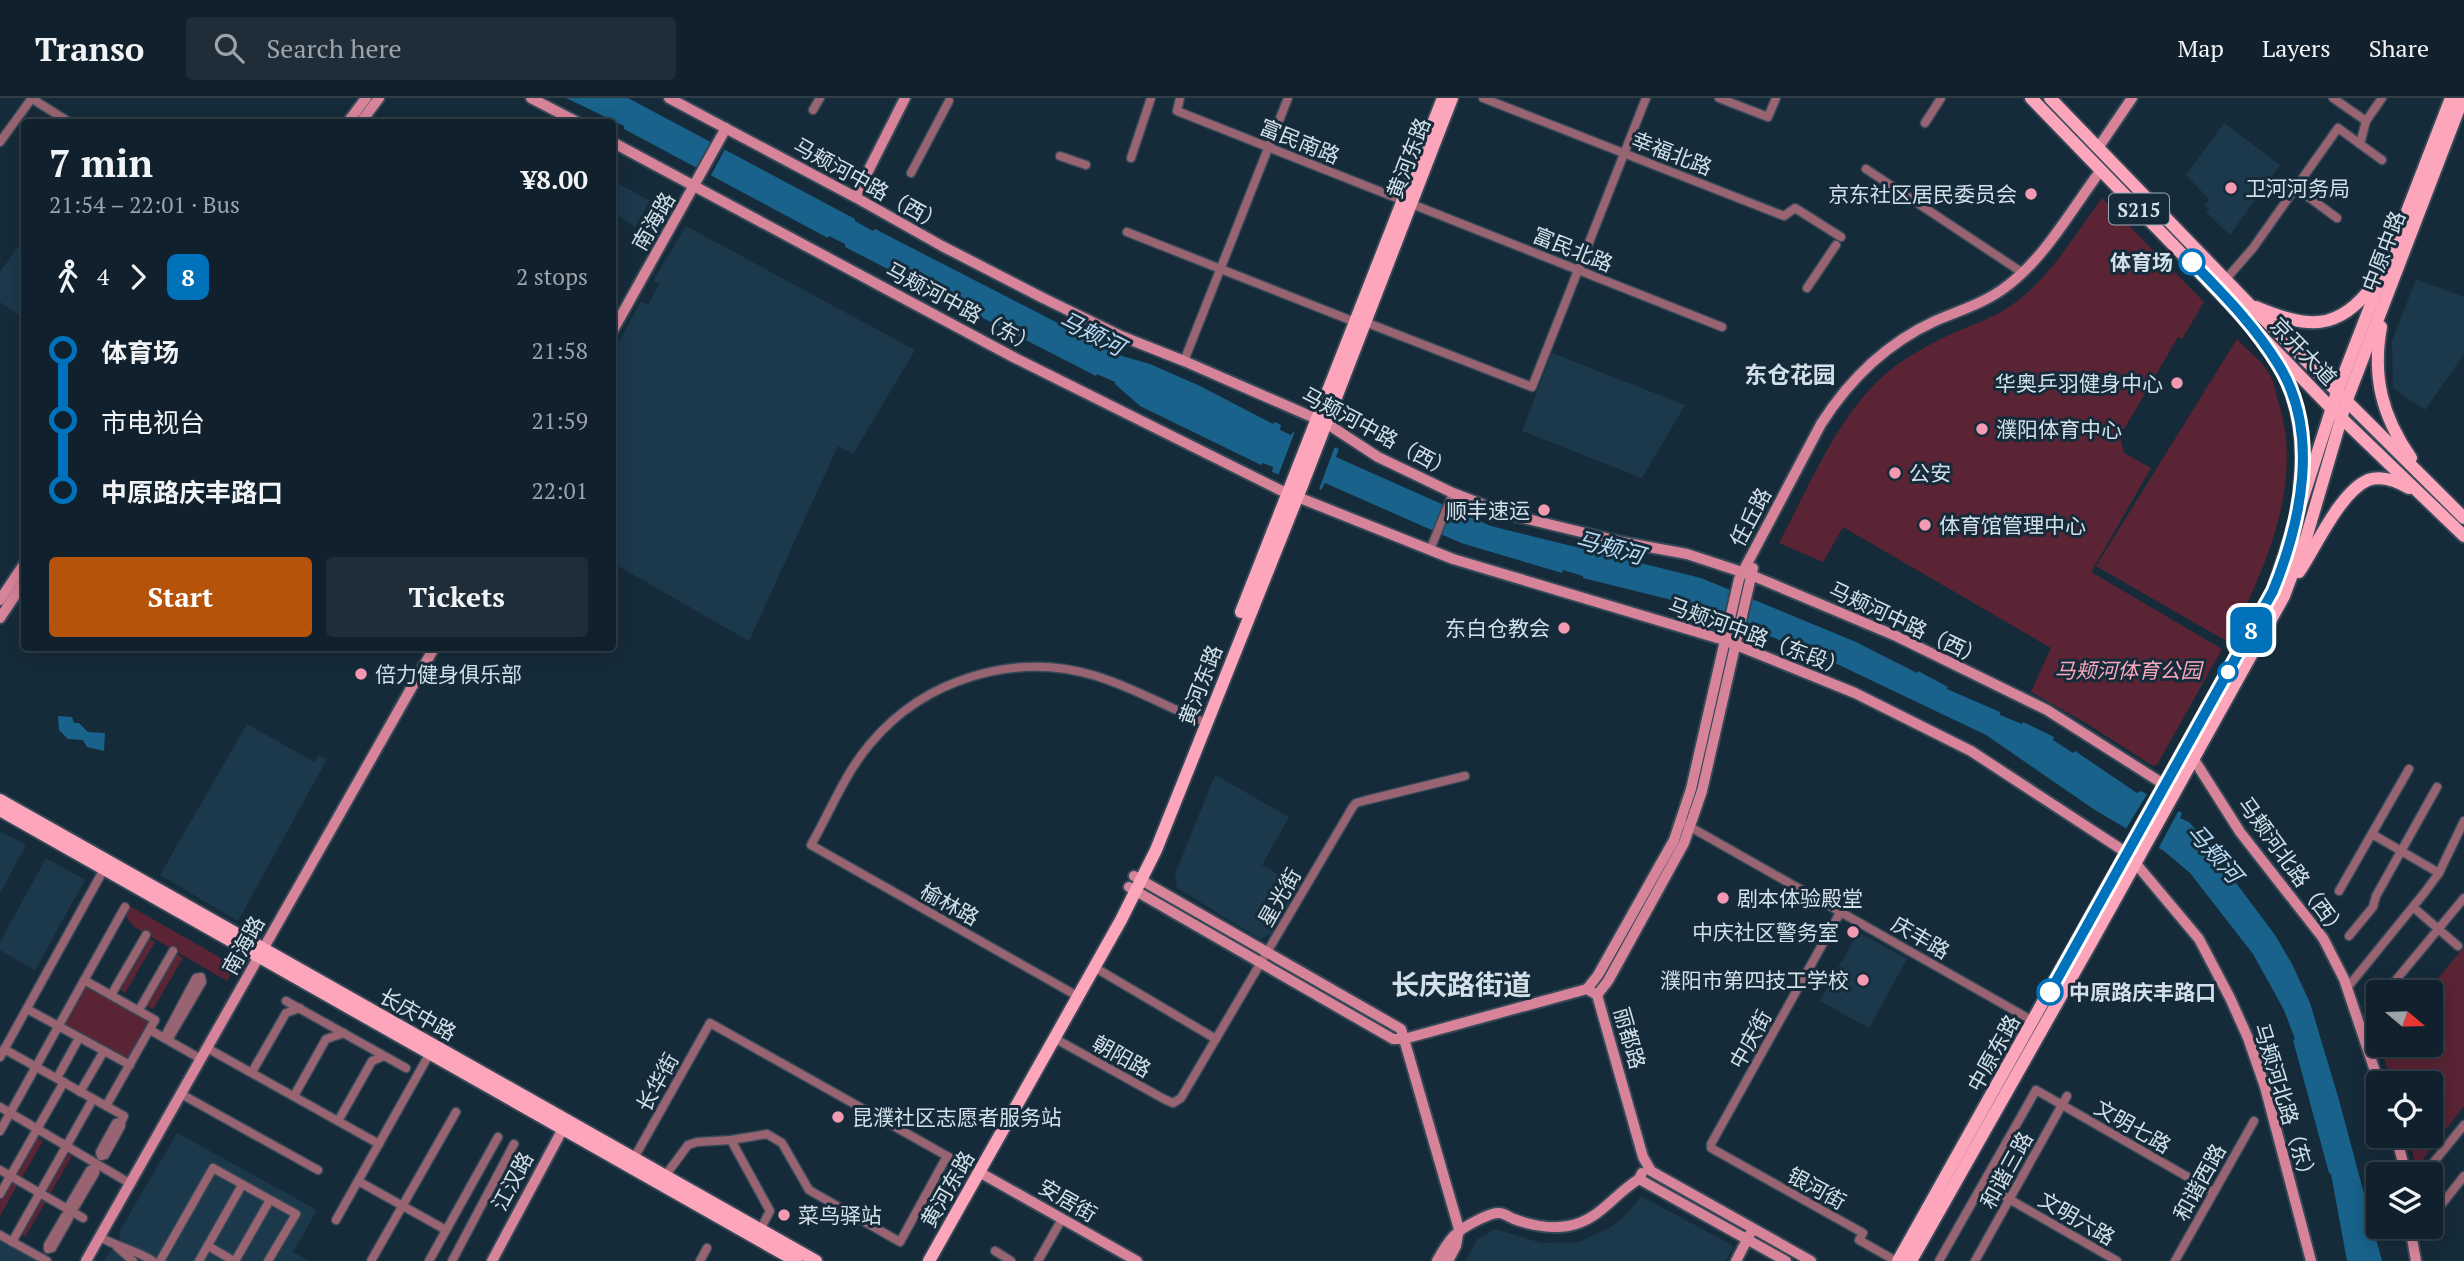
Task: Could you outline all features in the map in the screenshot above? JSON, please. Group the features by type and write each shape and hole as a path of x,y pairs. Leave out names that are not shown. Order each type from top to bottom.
{"main road":[{"name":"黄河东路","path":"1407,202 1443,98"},
{"name":"黄河东路","path":"920,1261 1135,884 1199,720 1299,481 1407,202 1452,98"},
{"name":"京开大道","path":"2031,98 2332,408 2464,536"},
{"name":"京开大道","path":"2050,98 2250,305 2464,518"},
{"name":"中原中路","path":"2341,417 2342,397 2451,98"},
{"name":"中原中路","path":"2392,265 2463,98"},
{"path":"2250,305 2287,320 2324,322 2356,306 2392,265"},
{"path":"2392,265 2377,348 2377,376 2391,423 2405,449 2432,487"},
{"path":"2247,320 2279,364 2289,384 2298,416 2302,433 2302,460 2296,520"},
{"name":"中原中路","path":"2332,408 2342,397"},
{"name":"中原东路","path":"2164,800 2165,785 2273,591 2332,408"},
{"name":"中原东路","path":"1897,1261 2033,1021 2164,800 2193,758 2284,596 2307,535 2341,417"},
{"path":"2284,596 2347,496 2361,484 2376,478 2398,482 2437,510"},
{"name":"黄河东路","path":"929,1261 1094,967 1180,790 1293,496"},
{"name":"长庆中路","path":"0,800 430,1053 565,1125 634,1158 758,1234 796,1261"},
{"name":"长庆中路","path":"0,810 261,953 758,1234 816,1261"},
{"name":"中原东路","path":"1911,1261 2131,858"}],"street":[{"path":"0,142 31,98 64,119"},
{"path":"350,119 366,98"},
{"path":"363,119 379,98"},
{"path":"531,98 571,119"},
{"name":"马颊河中路（西）","path":"669,98 1043,298 1121,336 1184,360 1321,421 1378,457 1451,496 1507,514 1622,542 1687,554 1896,636 2047,710 2165,785"},
{"path":"813,110 820,98"},
{"path":"855,197 905,98"},
{"path":"1131,158 1151,98"},
{"name":"富民南路","path":"1180,98 1177,111 1407,202"},
{"path":"1184,360 1288,98"},
{"name":"幸福北路","path":"1483,98 1784,216 1795,208 1839,241 1807,288"},
{"path":"1127,232 1532,387 1646,98"},
{"path":"1718,98 1768,117 1776,98"},
{"path":"1925,123 1941,98"},
{"path":"2098,148 2132,98"},
{"path":"2333,98 2366,121"},
{"path":"2360,144 2366,121 2382,98"},
{"path":"911,173 949,101"},
{"name":"南海路","path":"616,325 726,128"},
{"path":"2225,279 2253,248 2338,128 2382,160"},
{"name":"马颊河中路（东）","path":"616,144 697,182 1015,358 1293,496"},
{"path":"1060,156 1086,165"},
{"path":"1866,169 2023,273"},
{"name":"任丘路","path":"1597,995 1615,969 1702,791 1729,641 1746,577 1816,432 1836,401 1888,349 1911,334 1983,301 2023,273 2103,172"},
{"name":"任丘路","path":"1746,577 1827,428 1840,406 1858,385 1892,354 1914,339 1986,308 2024,281 2042,261 2103,172"},
{"path":"2295,187 2337,218"},
{"name":"富民北路","path":"1407,202 1722,327"},
{"name":"马颊河中路（东段）","path":"1293,496 1480,568 1729,641 1855,692 1971,751 2131,858"},
{"path":"1430,550 1451,496"},
{"path":"0,600 21,569"},
{"path":"0,618 21,586"},
{"name":"南海路","path":"86,1261 431,651"},
{"name":"榆林路","path":"1072,993 811,845 851,771 869,745 890,723 913,705 958,681 1008,668 1052,667 1075,670 1121,685 1199,720"},
{"path":"2165,785 2193,758"},
{"name":"马颊河北路（西）","path":"2193,758 2240,832 2323,938 2347,988 2375,1071"},
{"path":"2339,891 2409,769"},
{"name":"星光街","path":"1173,1103 1181,1098 1356,803 1465,776"},
{"path":"2349,936 2373,907 2376,896 2437,786"},
{"path":"2347,988 2438,873 2464,822"},
{"name":"任丘路","path":"1587,989 1598,975 1686,825"},
{"name":"庆丰路","path":"1686,825 2033,1021"},
{"path":"2372,834 2438,873"},
{"name":"马颊河北路（东）","path":"2131,858 2199,939 2231,998 2265,1087 2311,1261"},
{"path":"0,1235 45,1260 48,1249 52,1248 69,1218 70,1211 82,1196 97,1163 116,1136 124,1116 36,1066 2,1053 104,869"},
{"path":"1135,884 1268,952 1401,1029 1459,1229 1456,1246 1448,1261"},
{"path":"1135,884 1261,963 1393,1039 1404,1039 1587,989"},
{"path":"2396,980 2464,898"},
{"path":"0,1131 125,907"},
{"path":"2413,907 2458,946"},
{"name":"中庆街","path":"1711,1148 1841,911"},
{"path":"111,995 146,935"},
{"path":"139,1010 173,951"},
{"path":"1094,967 1216,1039"},
{"path":"166,1039 202,982 201,977 196,978 171,1022 173,1026"},
{"path":"84,980 155,1020 106,1107"},
{"name":"丽都路","path":"1587,989 1597,995 1646,1164"},
{"path":"286,1001 406,1068"},
{"path":"252,1072 286,1013 300,1008"},
{"path":"27,1009 130,1065"},
{"name":"长华街","path":"634,1158 710,1023 947,1156"},
{"path":"150,1030 201,1059"},
{"path":"294,1096 326,1039 344,1032"},
{"path":"0,1194 37,1129 79,1038"},
{"name":"朝阳路","path":"1054,1038 1173,1103"},
{"path":"207,1048 379,1144"},
{"path":"80,1092 104,1051"},
{"path":"336,1220 430,1053"},
{"path":"338,1121 372,1061 384,1056"},
{"name":"文明七路","path":"1983,1184 2036,1090 2214,1192"},
{"path":"181,1094 318,1170"},
{"name":"和谐三路","path":"1976,1261 2067,1096"},
{"path":"12,1242 93,1099"},
{"path":"0,1107 131,1184"},
{"path":"371,1261 456,1111"},
{"name":"和谐西路","path":"2175,1261 2254,1121"},
{"name":"江汉路","path":"492,1261 565,1125"},
{"path":"2434,1162 2464,1125"},
{"path":"665,1176 688,1145 766,1134 786,1149 809,1190 900,1241 947,1156 964,1165"},
{"path":"429,1261 498,1137"},
{"path":"731,1140 770,1211 758,1234"},
{"path":"452,1261 514,1144"},
{"name":"银河街","path":"1711,1148 1863,1233 1859,1240 1897,1261"},
{"path":"1437,1261 1448,1241 1459,1229 1489,1214 1501,1213 1514,1219 1549,1226 1575,1224 1599,1213 1624,1188 1639,1179 1646,1164 1651,1171 1811,1261"},
{"path":"160,1261 213,1168 296,1214 268,1261"},
{"path":"0,1170 83,1218"},
{"name":"安居街","path":"979,1171 1137,1261"},
{"path":"2443,1203 2464,1176"},
{"path":"1639,1179 1786,1261"},
{"path":"358,1181 446,1230"},
{"path":"1939,1261 1983,1184"},
{"name":"文明六路","path":"1983,1184 2117,1261"},
{"path":"199,1261 242,1185"},
{"path":"208,1246 235,1261 270,1200"},
{"path":"1038,1261 1062,1219"},
{"path":"1736,1261 1753,1228"},
{"path":"100,1237 133,1261"},
{"path":"2412,1239 2416,1261"},
{"path":"115,1246 135,1250 153,1261"},
{"path":"699,1261 707,1248"},
{"path":"996,1251 1011,1261"}],"shaded area":[{"name":"卫河河务局","path":"2224,123 2280,165 2230,235 2206,212 2209,209 2205,205 2210,200 2186,175"},
{"path":"616,182 650,201 635,227 616,215"},
{"path":"686,226 915,350 853,454 838,446 749,641 616,565 616,346 641,302 648,305 659,284 653,281"},
{"path":"21,242 21,317 0,302 0,272"},
{"path":"2416,279 2464,297 2464,354 2425,410 2393,388 2392,341"},
{"path":"1552,353 1685,405 1642,478 1522,431"},
{"path":"247,724 314,762 319,755 327,759 238,921 160,875"},
{"path":"1215,775 1289,817 1262,865 1299,887 1272,934 1260,939 1177,888 1175,874"},
{"path":"0,831 26,845 0,893"},
{"path":"46,858 85,880 35,970 0,950 0,942"},
{"name":"濮阳市第四技工学校","path":"1858,932 1907,959 1869,1028 1820,1001"},
{"path":"177,1133 317,1210 293,1252 309,1261 104,1261 120,1238 119,1232"},
{"path":"1641,1196 1734,1246 1726,1261 1465,1261 1478,1239 1495,1229 1542,1243 1579,1242 1611,1227 1629,1212"},
{"path":"0,1239 40,1261 0,1261"}],"green space":[{"name":"濮阳体育中心","path":"2102,198 2204,302 2182,339 2178,337 2120,436 2124,453 2151,468 2091,572 2222,649 2157,765 2153,766 2031,692 2051,648 1843,527 1823,562 1779,543 1837,433 1866,393 1883,376 1909,357 1936,341 1996,314 2023,296 2049,271"},
{"path":"2237,339 2263,365 2273,381 2285,432 2287,463 2277,525 2255,585 2228,642 2096,566"},
{"path":"128,905 235,966 227,981 136,928 127,918"},
{"path":"147,937 155,942 125,993 118,988"},
{"path":"2464,947 2464,1106 2443,1133 2443,1071 2388,1071 2384,1057 2443,1057 2443,980 2437,980"},
{"path":"175,953 183,958 153,1009 146,1005"},
{"path":"85,984 150,1020 127,1061 62,1026"},
{"path":"36,1137 43,1141 21,1179 14,1175"},
{"path":"2411,1148 2432,1148 2421,1162 2415,1162"},
{"path":"65,1153 72,1156 50,1194 43,1191"},
{"path":"11,1180 18,1184 0,1216 0,1199"},
{"path":"40,1196 47,1200 25,1237 18,1233"}],"water":[{"path":"566,98 628,98 873,231 875,229 1122,356 1150,364 1200,386 1273,424 1275,422 1281,425 1280,430 1291,435 1293,432 1339,449 1336,457 1491,526 1701,578 1856,642 1917,673 1918,671 1948,687 1947,689 2000,712 2000,715 2022,724 2023,722 2054,737 2053,740 2073,753 2075,751 2137,793 2141,791 2182,813 2180,818 2189,822 2198,832 2275,935 2310,1003 2366,1201 2366,1239 2376,1239 2382,1261 2347,1261 2331,1174 2293,1040 2295,1039 2284,1010 2253,954 2190,873 2164,851 2095,810 1986,735 1837,664 1700,607 1583,578 1563,570 1562,573 1461,543 1325,483 1321,490 1272,472 1273,467 1263,463 1261,465 1140,406 1115,382 1097,374 1096,376 845,247 845,244 829,236 828,238 624,129 616,119 610,119"},
{"path":"58,716 72,717 74,723 79,723 88,732 105,733 104,751 87,747 83,740 68,739 59,730"}],"pier":[{"path":"712,139 726,147 709,179 695,171"},
{"path":"1295,431 1335,446 1318,492 1278,476"},
{"path":"2149,791 2180,808 2157,851 2124,832"}],"bus line":[{"name":"8","path":"2050,992 2273,591 2296,520 2302,469 2302,433 2289,384 2279,364 2247,320 2192,262"}],"place":[{"name":"卫河河务局","path":"2231,188"},
{"name":"京东社区居民委员会","path":"2031,194"},
{"name":"体育场","path":"2192,262"},
{"name":"华奥乒羽健身中心","path":"2177,383"},
{"name":"濮阳体育中心","path":"1982,429"},
{"name":"公安","path":"1895,473"},
{"name":"顺丰速运","path":"1544,510"},
{"name":"体育馆管理中心","path":"1925,525"},
{"name":"东白仓教会","path":"1564,628"},
{"name":"倍力健身俱乐部","path":"361,674"},
{"name":"剧本体验殿堂","path":"1723,898"},
{"name":"中庆社区警务室","path":"1853,932"},
{"name":"濮阳市第四技工学校","path":"1863,980"},
{"name":"中原路庆丰路口","path":"2050,992"},
{"name":"昆濮社区志愿者服务站","path":"838,1117"},
{"name":"菜鸟驿站","path":"784,1215"}],"district":[{"name":"东仓花园","path":"1790,374"},
{"name":"长庆路街道","path":"1461,984"}],"water label":[{"name":"马颊河","path":"1092,333"},
{"name":"马颊河","path":"1610,547"},
{"name":"马颊河","path":"2215,853"}],"park label":[{"name":"马颊河体育公园","path":"2128,670"}]}
